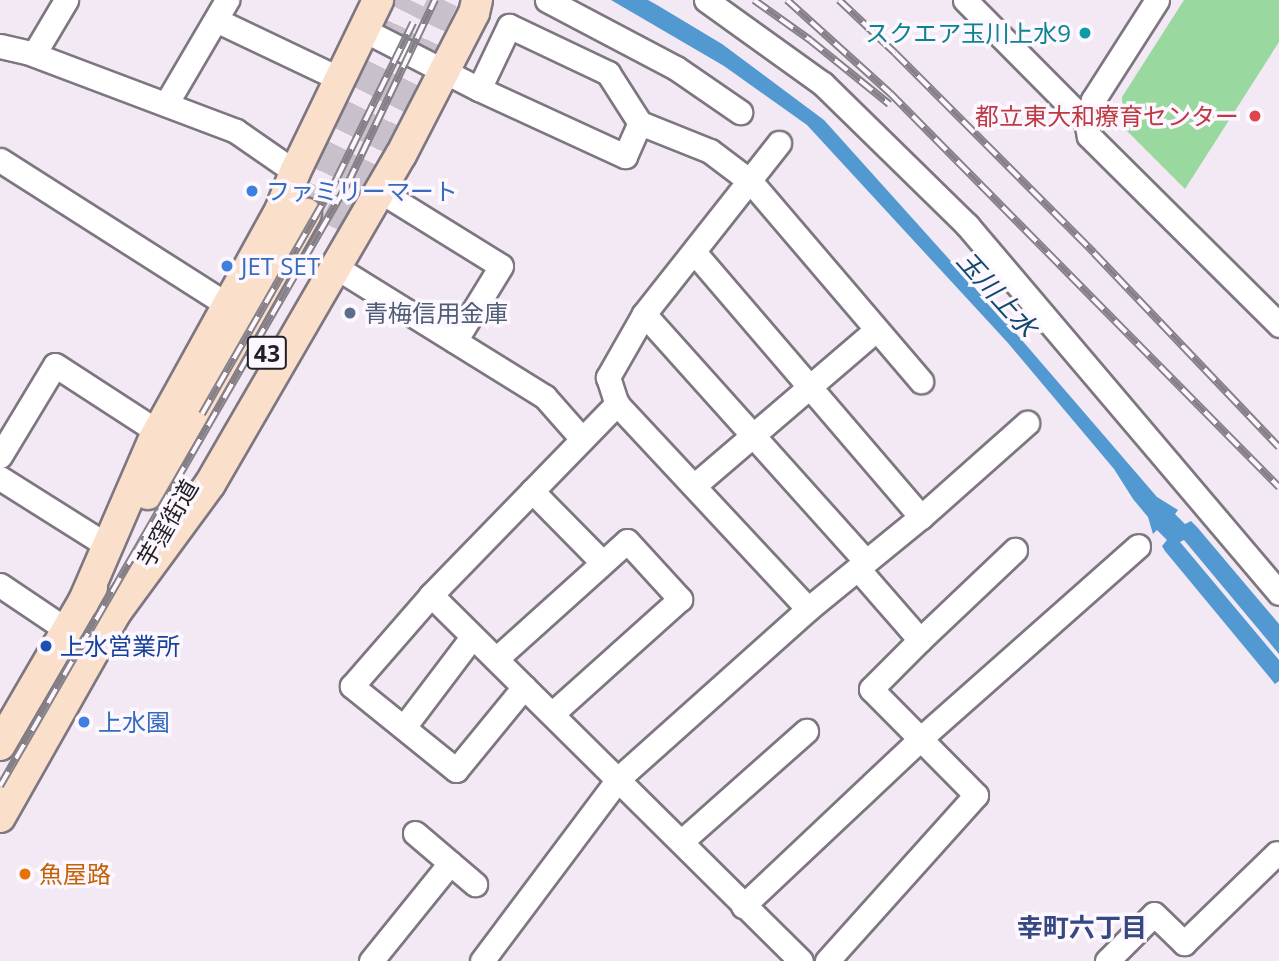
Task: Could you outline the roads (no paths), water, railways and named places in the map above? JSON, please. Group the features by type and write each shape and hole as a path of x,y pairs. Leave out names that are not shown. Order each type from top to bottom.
{"main road":[{"path":"83,603 158,432 280,211 295,172 378,0"},
{"path":"113,615 210,484 334,266 380,191 445,71 474,13 477,0"},
{"name":"芋窪街道","path":"0,745 176,446 306,214"},
{"name":"芋窪街道","path":"0,817 113,615 307,285 334,228"}],"street":[{"path":"34,54 66,0"},
{"path":"166,104 227,0"},
{"path":"547,0 676,68 740,112"},
{"path":"706,0 772,44 831,92 958,215 1101,379 1279,593"},
{"path":"965,0 1086,122 1093,143 1279,326"},
{"path":"1086,122 1093,100 1157,0"},
{"path":"216,20 340,79"},
{"path":"479,89 509,26 608,73 640,123 710,151 751,181 921,381"},
{"path":"364,30 479,89 625,156 640,123"},
{"path":"0,46 34,54 236,131 295,172"},
{"path":"779,144 644,314 608,377 617,404 808,609"},
{"path":"0,160 228,305"},
{"path":"380,191 500,266 455,341"},
{"path":"694,252 921,517"},
{"path":"334,266 545,397 582,439"},
{"path":"644,314 753,436 862,565 920,640"},
{"path":"695,485 876,330"},
{"path":"0,456 55,365 158,432"},
{"path":"524,687 456,770 352,686 430,595 617,404"},
{"path":"482,961 618,779 808,609 921,517 1027,423"},
{"path":"0,478 108,546"},
{"path":"532,491 602,562"},
{"path":"496,659 626,541 680,599 552,714"},
{"path":"743,906 920,739 1138,546"},
{"path":"827,961 976,795 871,689 1015,550"},
{"path":"0,584 67,630"},
{"path":"430,595 801,961"},
{"path":"404,727 472,637"},
{"path":"682,841 806,731"},
{"path":"415,834 475,884"},
{"path":"1108,961 1154,914 1184,943 1276,853"},
{"path":"371,961 450,863"}],"water":[{"path":"611,0 648,0 657,5 722,44 824,120 1020,338 1157,497 1178,510 1175,514 1185,524 1191,521 1197,527 1279,624 1279,654 1184,540 1180,542 1279,660 1279,681 1275,684 1165,551 1162,546 1167,540 1157,530 1153,534 1148,517 1114,469 1008,343 807,125 724,66"}],"tunnel":[{"path":"306,214 411,0"},
{"path":"334,228 443,0"}],"railway":[{"path":"0,786 348,183 435,0"},
{"path":"754,0 810,40 889,104"},
{"path":"787,0 890,93 1279,487"},
{"path":"839,0 1094,253 1279,447"},
{"path":"202,414 337,178 413,23"}],"place":[{"name":"スクエア玉川上水9","path":"1085,33"},
{"name":"都立東大和療育センター","path":"1255,116"},
{"name":"ファミリーマート","path":"252,191"},
{"name":"JET SET","path":"227,266"},
{"name":"青梅信用金庫","path":"350,313"},
{"name":"上水営業所","path":"46,646"},
{"name":"上水園","path":"84,722"},
{"name":"魚屋路","path":"25,874"}],"district":[{"name":"幸町六丁目","path":"1082,928"}],"water label":[{"name":"玉川上水","path":"997,294"}]}
